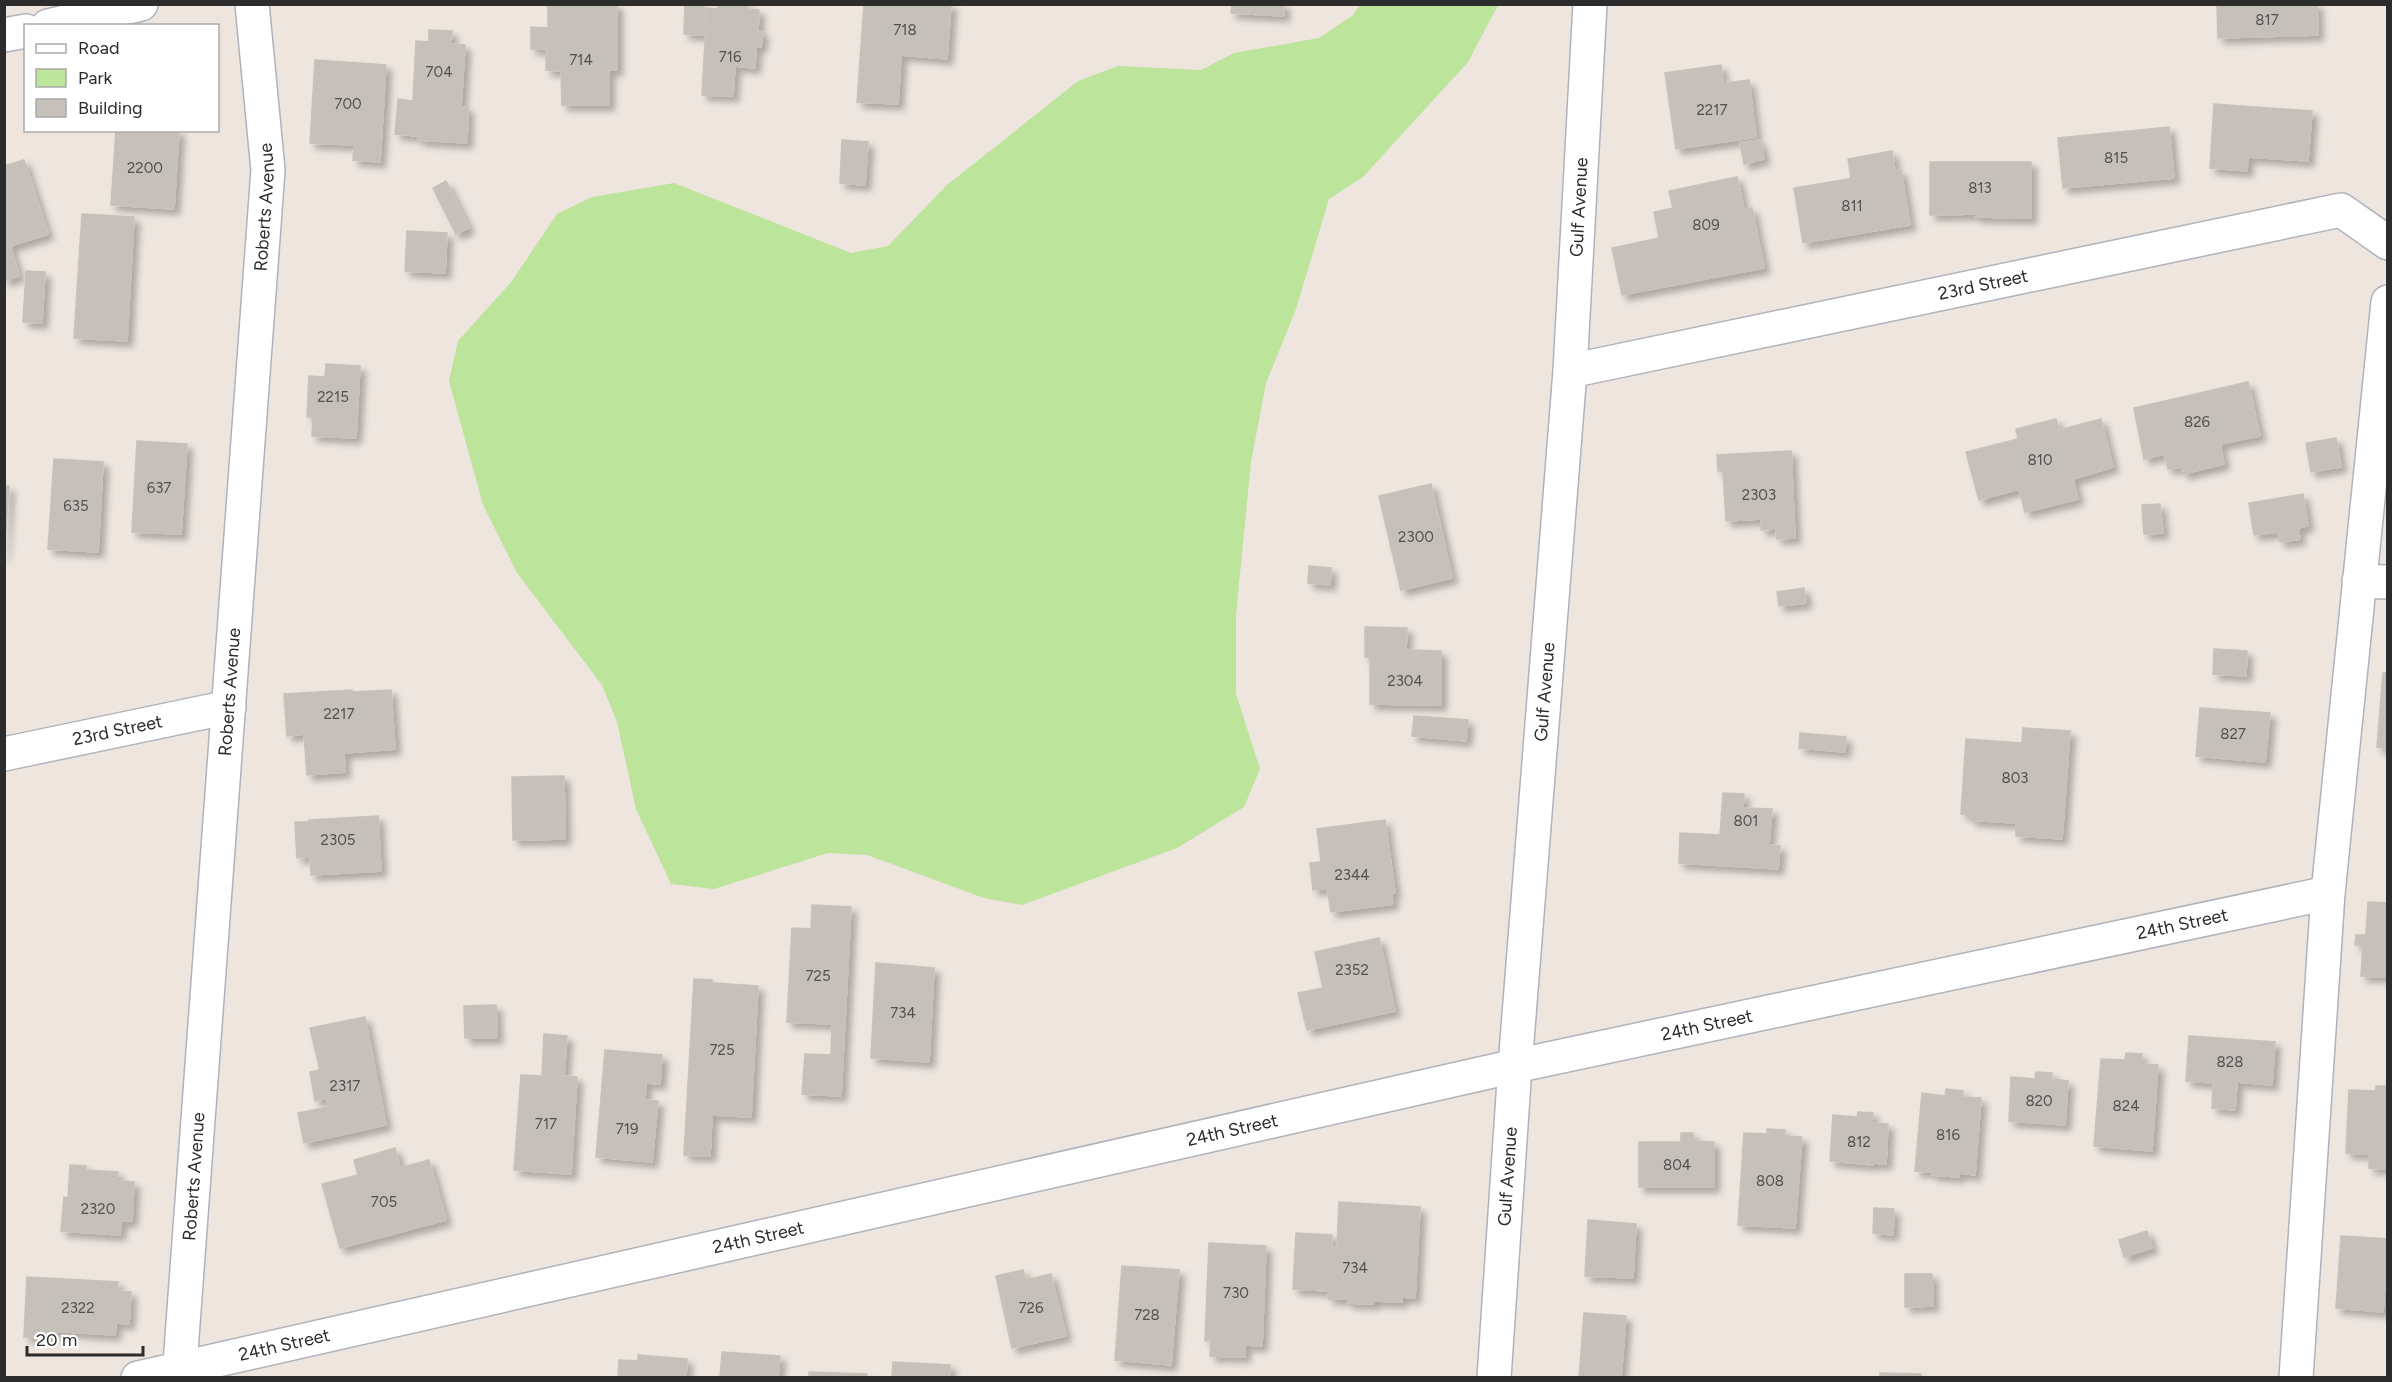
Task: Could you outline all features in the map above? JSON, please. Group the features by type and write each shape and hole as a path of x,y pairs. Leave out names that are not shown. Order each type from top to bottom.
{"street":[{"path":"56,24 141,4"},
{"name":"Roberts Avenue","path":"179,1373 268,170 252,4"},
{"name":"Gulf Avenue","path":"1494,1377 1515,1066 1570,371 1590,4"},
{"path":"4,35 24,31"},
{"name":"23rd Street","path":"1570,371 2341,210 2388,243"},
{"path":"2296,1377 2328,893 2373,581 2388,302"},
{"name":"23rd Street","path":"4,754 229,706"},
{"name":"24th Street","path":"138,1377 179,1373 1515,1066 2328,893"}],"green space":[{"path":"1360,5 1498,5 1468,62 1363,177 1329,199 1296,309 1266,383 1251,462 1236,615 1236,694 1260,769 1244,807 1177,848 1022,905 984,898 867,855 828,853 714,889 671,884 636,809 617,722 602,685 517,573 483,505 449,381 458,341 512,281 557,214 592,197 674,183 851,253 888,246 947,185 1078,81 1118,66 1201,70 1234,53 1319,38 1353,15"}],"building":[{"path":"548,4 617,4 617,70 609,70 609,105 562,105 561,71 546,70 546,49 531,49 531,27 548,28"},
{"path":"685,4 704,4 704,35 684,34"},
{"path":"718,4 748,4 748,9 759,10 758,31 763,32 761,47 756,47 755,68 735,66 733,96 702,95 707,8 718,9"},
{"path":"864,4 951,4 947,59 901,55 898,104 857,102"},
{"path":"1232,4 1284,4 1284,16 1231,13"},
{"path":"2217,4 2317,4 2318,35 2218,38"},
{"path":"429,30 452,31 451,44 465,45 461,107 468,108 467,143 418,140 418,136 395,134 398,99 413,101 416,41 429,42"},
{"path":"315,60 386,65 380,162 353,160 354,145 310,143"},
{"path":"1721,65 1723,83 1749,80 1756,137 1676,149 1665,73"},
{"path":"2214,104 2312,111 2308,161 2248,157 2247,171 2210,168"},
{"path":"2169,127 2174,178 2063,188 2058,138"},
{"path":"116,132 179,132 174,209 111,205"},
{"path":"842,140 868,142 865,185 840,183"},
{"path":"1760,140 1764,159 1744,164 1740,143"},
{"path":"1892,151 1895,171 1851,178 1848,159"},
{"path":"24,160 48,234 10,246 19,276 4,281 4,166"},
{"path":"1930,162 2031,162 2031,218 1976,217 1976,214 1930,215"},
{"path":"1901,170 1910,225 1803,243 1794,188"},
{"path":"1737,177 1744,210 1752,208 1764,268 1622,295 1612,248 1659,238 1654,212 1673,208 1669,191"},
{"path":"446,181 469,228 456,234 433,188"},
{"path":"82,214 134,217 127,341 74,338"},
{"path":"407,231 447,233 445,273 405,271"},
{"path":"26,271 45,272 42,323 23,322"},
{"path":"326,364 360,366 356,438 312,436 313,417 307,417 309,376 325,377"},
{"path":"2248,382 2260,436 2220,444 2224,464 2183,474 2182,467 2168,469 2164,454 2144,459 2134,408"},
{"path":"2056,419 2059,430 2101,419 2113,467 2073,479 2078,499 2025,512 2019,489 1979,500 1966,452 2018,439 2016,429"},
{"path":"2336,438 2341,467 2311,472 2306,443"},
{"path":"137,441 187,444 181,534 132,532"},
{"path":"1791,451 1795,538 1777,539 1776,529 1761,530 1761,519 1726,521 1723,471 1718,471 1717,455"},
{"path":"54,459 103,462 98,552 48,549"},
{"path":"1431,484 1452,578 1401,590 1379,496"},
{"path":"4,486 9,486 4,558"},
{"path":"2303,494 2308,526 2298,528 2300,539 2280,542 2278,532 2254,535 2249,503"},
{"path":"2160,504 2163,533 2144,534 2142,505"},
{"path":"1309,566 1331,568 1330,585 1308,583"},
{"path":"1804,588 1806,603 1779,606 1777,592"},
{"path":"1365,627 1407,628 1406,650 1441,651 1441,705 1370,704 1370,657 1365,657"},
{"path":"2214,649 2247,651 2246,676 2213,674"},
{"path":"2383,673 2388,673 2388,748 2377,747"},
{"path":"352,690 352,692 391,690 395,749 344,753 345,772 307,775 304,734 287,736 284,694"},
{"path":"2200,708 2270,713 2265,762 2196,756"},
{"path":"1414,716 1468,720 1466,741 1412,736"},
{"path":"2023,728 2070,731 2062,839 2016,836 2016,823 1970,820 1971,814 1961,814 1966,739 2022,743"},
{"path":"1800,733 1846,737 1845,752 1799,748"},
{"path":"564,776 565,839 513,840 512,777"},
{"path":"1723,793 1744,794 1743,808 1772,809 1769,845 1780,846 1778,869 1679,863 1680,833 1720,835"},
{"path":"378,816 381,871 311,875 310,857 297,858 295,822"},
{"path":"1385,820 1395,893 1391,893 1393,904 1331,912 1327,888 1313,890 1310,863 1321,862 1317,829"},
{"path":"2368,902 2388,903 2388,977 2361,976 2363,945 2355,945 2356,935 2366,935"},
{"path":"812,905 851,907 841,1096 802,1094 805,1054 831,1055 832,1024 787,1022 792,928 811,929"},
{"path":"1379,938 1395,1011 1307,1030 1298,993 1323,988 1315,952"},
{"path":"876,963 934,968 929,1062 871,1058"},
{"path":"694,979 712,980 712,983 758,986 751,1117 712,1115 710,1156 684,1155"},
{"path":"496,1005 497,1038 465,1038 464,1006"},
{"path":"365,1017 386,1125 304,1143 298,1113 328,1107 327,1098 315,1101 310,1072 320,1070 310,1028"},
{"path":"544,1034 567,1036 564,1076 577,1077 571,1174 514,1170 521,1075 542,1076"},
{"path":"2189,1036 2275,1042 2272,1085 2237,1082 2235,1110 2212,1108 2213,1083 2186,1081"},
{"path":"605,1050 662,1055 660,1084 646,1083 645,1100 658,1101 652,1162 596,1157"},
{"path":"2126,1053 2142,1054 2141,1064 2158,1065 2152,1151 2094,1146 2101,1059 2125,1060"},
{"path":"2036,1072 2052,1073 2051,1079 2068,1081 2065,1125 2009,1121 2011,1077 2035,1079"},
{"path":"2376,1086 2388,1086 2388,1169 2369,1168 2369,1154 2346,1153 2349,1090 2376,1091"},
{"path":"1946,1089 1963,1091 1962,1097 1981,1098 1975,1175 1959,1173 1959,1177 1915,1171 1922,1093 1945,1096"},
{"path":"1858,1112 1873,1113 1872,1123 1888,1124 1886,1164 1830,1161 1833,1115 1857,1117"},
{"path":"1767,1129 1785,1130 1785,1136 1802,1137 1795,1228 1738,1225 1744,1133 1767,1134"},
{"path":"1681,1133 1693,1133 1693,1141 1714,1142 1714,1187 1639,1187 1639,1142 1681,1142"},
{"path":"395,1148 400,1168 429,1160 446,1220 340,1248 322,1184 358,1175 354,1160"},
{"path":"70,1165 86,1166 86,1170 118,1172 117,1181 134,1182 132,1221 121,1221 120,1235 61,1231 64,1197 68,1198"},
{"path":"1339,1202 1420,1207 1415,1298 1402,1297 1402,1302 1348,1303 1348,1299 1328,1299 1329,1291 1293,1289 1296,1233 1332,1235 1332,1247 1337,1247"},
{"path":"1874,1208 1894,1209 1893,1235 1873,1233"},
{"path":"1588,1220 1636,1224 1633,1278 1585,1276"},
{"path":"2147,1231 2152,1248 2124,1257 2119,1240"},
{"path":"2341,1236 2388,1239 2383,1312 2336,1308"},
{"path":"1209,1243 1266,1246 1262,1346 1245,1345 1245,1357 1210,1356 1211,1340 1205,1341"},
{"path":"1122,1266 1179,1270 1171,1365 1115,1360"},
{"path":"1023,1270 1026,1280 1051,1274 1066,1336 1012,1348 996,1276"},
{"path":"1905,1274 1932,1274 1933,1306 1905,1307"},
{"path":"27,1277 118,1282 117,1291 131,1292 129,1324 116,1323 115,1335 50,1331 49,1338 24,1337"},
{"path":"1584,1313 1626,1316 1621,1378 1579,1378"},
{"path":"722,1352 780,1356 778,1378 720,1378"},
{"path":"638,1355 687,1359 686,1378 618,1378 619,1360 638,1361"},
{"path":"893,1362 950,1365 950,1378 892,1378"},
{"path":"809,1372 867,1374 866,1378 809,1378"},
{"path":"1880,1373 1921,1374 1921,1378 1880,1378"}]}
